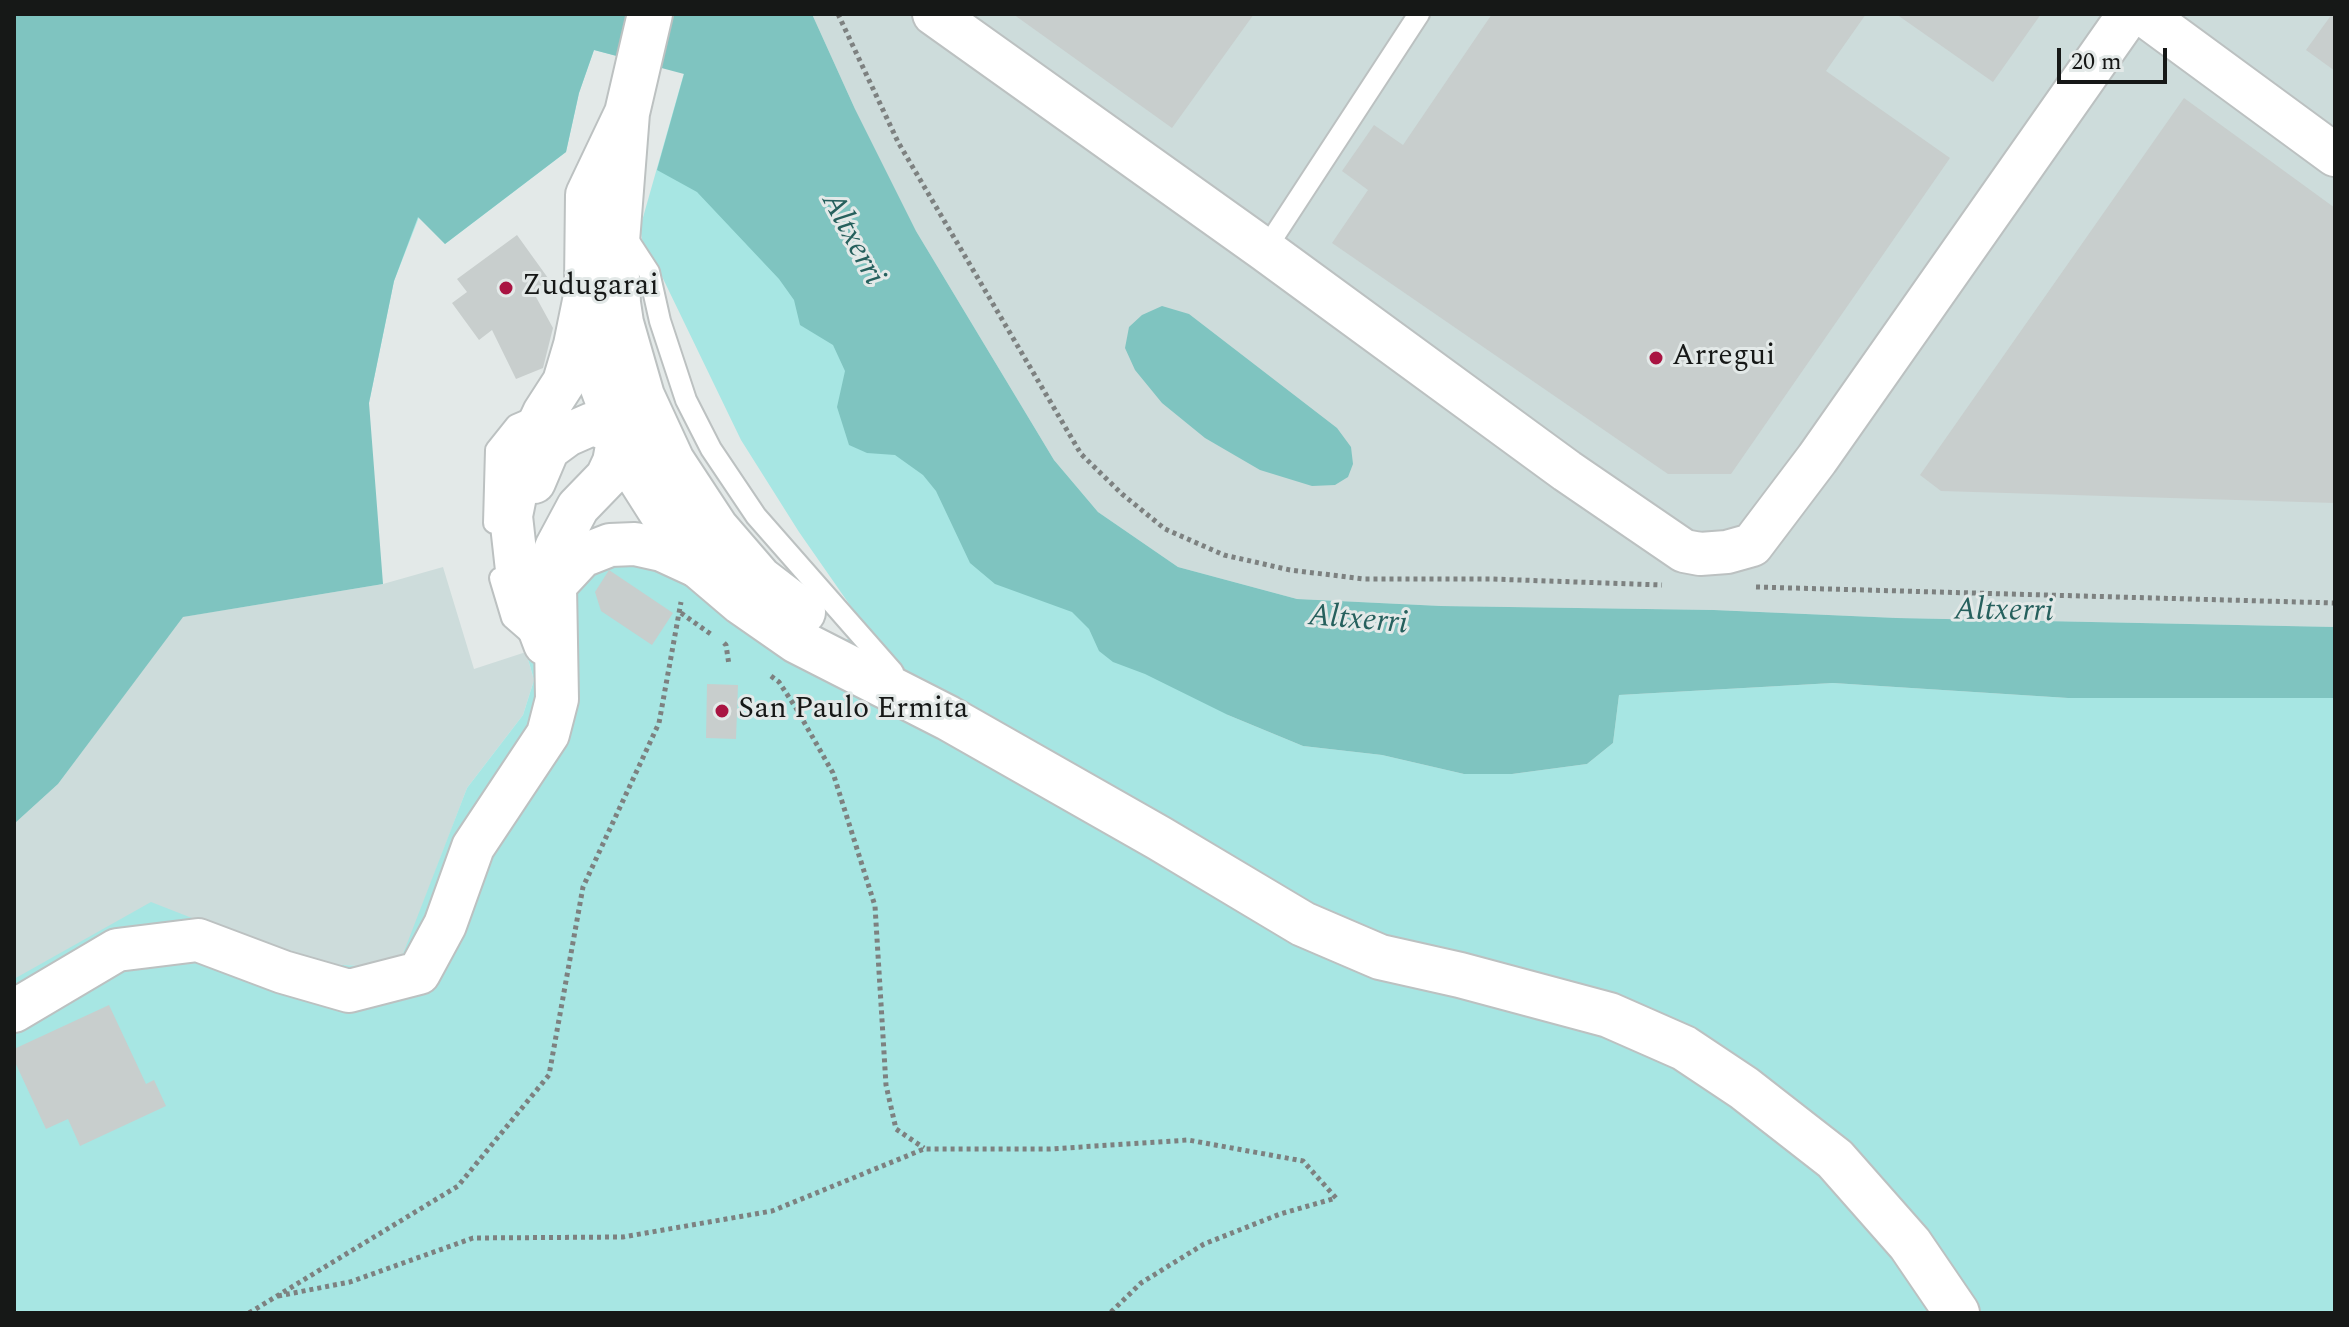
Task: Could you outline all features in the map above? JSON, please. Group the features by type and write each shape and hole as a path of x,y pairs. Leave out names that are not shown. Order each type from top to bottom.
{"highway":[{"path":"650,14 627,113 616,254 621,323 642,396 672,461 716,528 760,579 831,633 893,672 948,718"},
{"path":"627,113 588,195 587,284 591,337 600,380 632,466 692,564 797,641 948,718 1303,924 1380,957 1609,1015 1684,1048 1744,1088 1835,1159 1910,1244 1957,1313"}],"street":[{"path":"934,14 1265,250 1567,471 1684,551 1700,554 1727,552 1752,545 1817,459 2129,14"},
{"path":"2143,14 2335,155"},
{"path":"557,699 546,647 502,557 530,443 564,382 587,284"},
{"path":"14,1011 117,950 198,940 283,972 349,991 419,973 445,925 473,847 548,734 557,699 556,548 578,507 607,477 614,462 626,400 621,323"},
{"path":"502,557 548,449 567,435 592,424 637,442 687,520 709,546 760,579"},
{"path":"555,585 582,556 610,545 635,544 662,550 692,564"}],"lane":[{"path":"1265,250 1419,14"},
{"path":"619,227 649,272 660,321 686,400 711,449 756,516 893,672"}],"path":[{"path":"838,14 898,142 1081,454 1122,494 1165,529 1224,555 1290,570 1364,579 1491,579 1666,585"},
{"path":"249,1313 458,1186 549,1075 583,887 659,723 692,564"},
{"path":"1746,587 2335,603"},
{"path":"681,612 737,652"},
{"path":"726,645 729,665"},
{"path":"769,675 779,682 796,708 833,773 875,906 886,1085 896,1129 924,1149"},
{"path":"278,1296 350,1282 473,1238 623,1237 772,1211 924,1149 1050,1149 1188,1140 1303,1161 1336,1198 1280,1214 1204,1244 1141,1283 1110,1313"}],"shaded area":[{"path":"395,14 689,53 1228,715 1303,746 1382,755 1464,774 1512,774 1587,764 1613,743 1619,695 1833,683 2068,698 2335,698 2335,1313 14,1313 14,979 151,902 307,963 361,966 403,954 467,788 523,715 534,680 526,652 593,564 657,562 763,631 877,644 799,532 741,440 654,260 644,250 640,228 684,73 594,50 579,93 566,152 445,244 419,217 394,281 369,403"},
{"path":"812,14 2335,14 2335,627 1897,618 1715,610 1441,606 1297,599 1178,567 1098,512 1054,460 916,231"},
{"path":"443,567 474,669 526,652 534,680 523,715 467,788 404,954 361,966 307,963 14,979 14,824 58,784 182,617 383,584"}],"water":[{"name":"Altxerri","path":"14,14 812,14 916,231 1054,460 1098,512 1178,567 1297,599 1441,606 1714,610 1897,618 2335,627 2335,698 2068,698 1833,683 1619,695 1613,743 1587,764 1512,774 1464,774 1382,755 1303,746 1113,662 1099,651 1089,629 1072,612 995,584 970,563 936,491 923,475 895,455 867,453 849,445 837,407 845,371 833,345 800,325 794,300 779,279 697,192 657,170 684,74 594,50 579,93 566,152 445,244 418,217 394,281 369,403 383,584 183,617 58,784 14,824"},
{"path":"1162,306 1189,314 1337,428 1351,447 1353,464 1348,477 1335,485 1312,486 1260,470 1205,438 1162,403 1135,370 1125,348 1129,327 1142,315"}],"building":[{"path":"1013,14 1254,14 1172,128"},
{"name":"Arregui","path":"1492,14 1866,14 1826,71 1950,158 1731,474 1668,474 1332,243 1368,190 1342,171 1374,125 1403,145"},
{"path":"1896,14 2041,14 1993,82"},
{"path":"2335,14 2335,71 2306,50"},
{"path":"2184,98 2335,208 2335,503 1941,491 1920,475"},
{"name":"Zudugarai","path":"517,235 553,285 536,297 553,328 543,368 516,379 492,330 479,340 452,303 467,292 457,279"},
{"path":"609,570 673,613 652,645 601,611 595,592"},
{"name":"San Paulo Ermita","path":"707,684 738,685 736,739 706,738"},
{"path":"109,1005 146,1084 154,1080 166,1106 80,1146 68,1119 46,1129 14,1060 14,1049"}],"place":[{"name":"Zudugarai","path":"506,288"},
{"name":"Arregui","path":"1656,358"},
{"name":"San Paulo Ermita","path":"722,711"}]}
